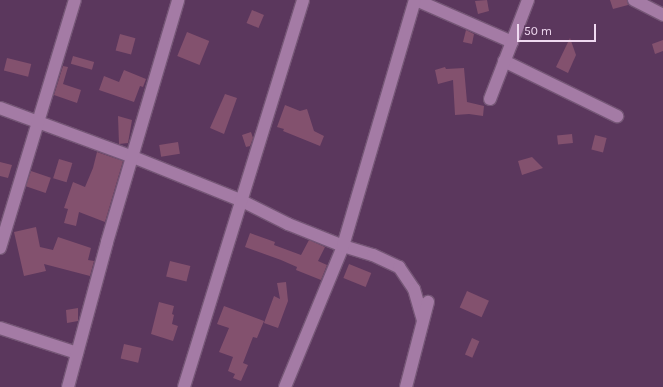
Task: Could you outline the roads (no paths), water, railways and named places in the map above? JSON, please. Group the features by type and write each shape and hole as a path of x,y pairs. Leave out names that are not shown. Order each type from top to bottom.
{"street":[{"path":"0,248 2,234 75,0"},
{"path":"68,387 107,242 178,0"},
{"path":"184,387 240,200 303,0"},
{"path":"284,387 343,246 416,0 512,42"},
{"path":"490,99 528,0"},
{"path":"634,0 663,15"},
{"path":"504,61 617,116"},
{"path":"0,108 133,157 240,200 288,224 343,246 373,255 399,267 414,289 423,320"},
{"path":"406,387 428,302"},
{"path":"0,328 77,353"}]}
